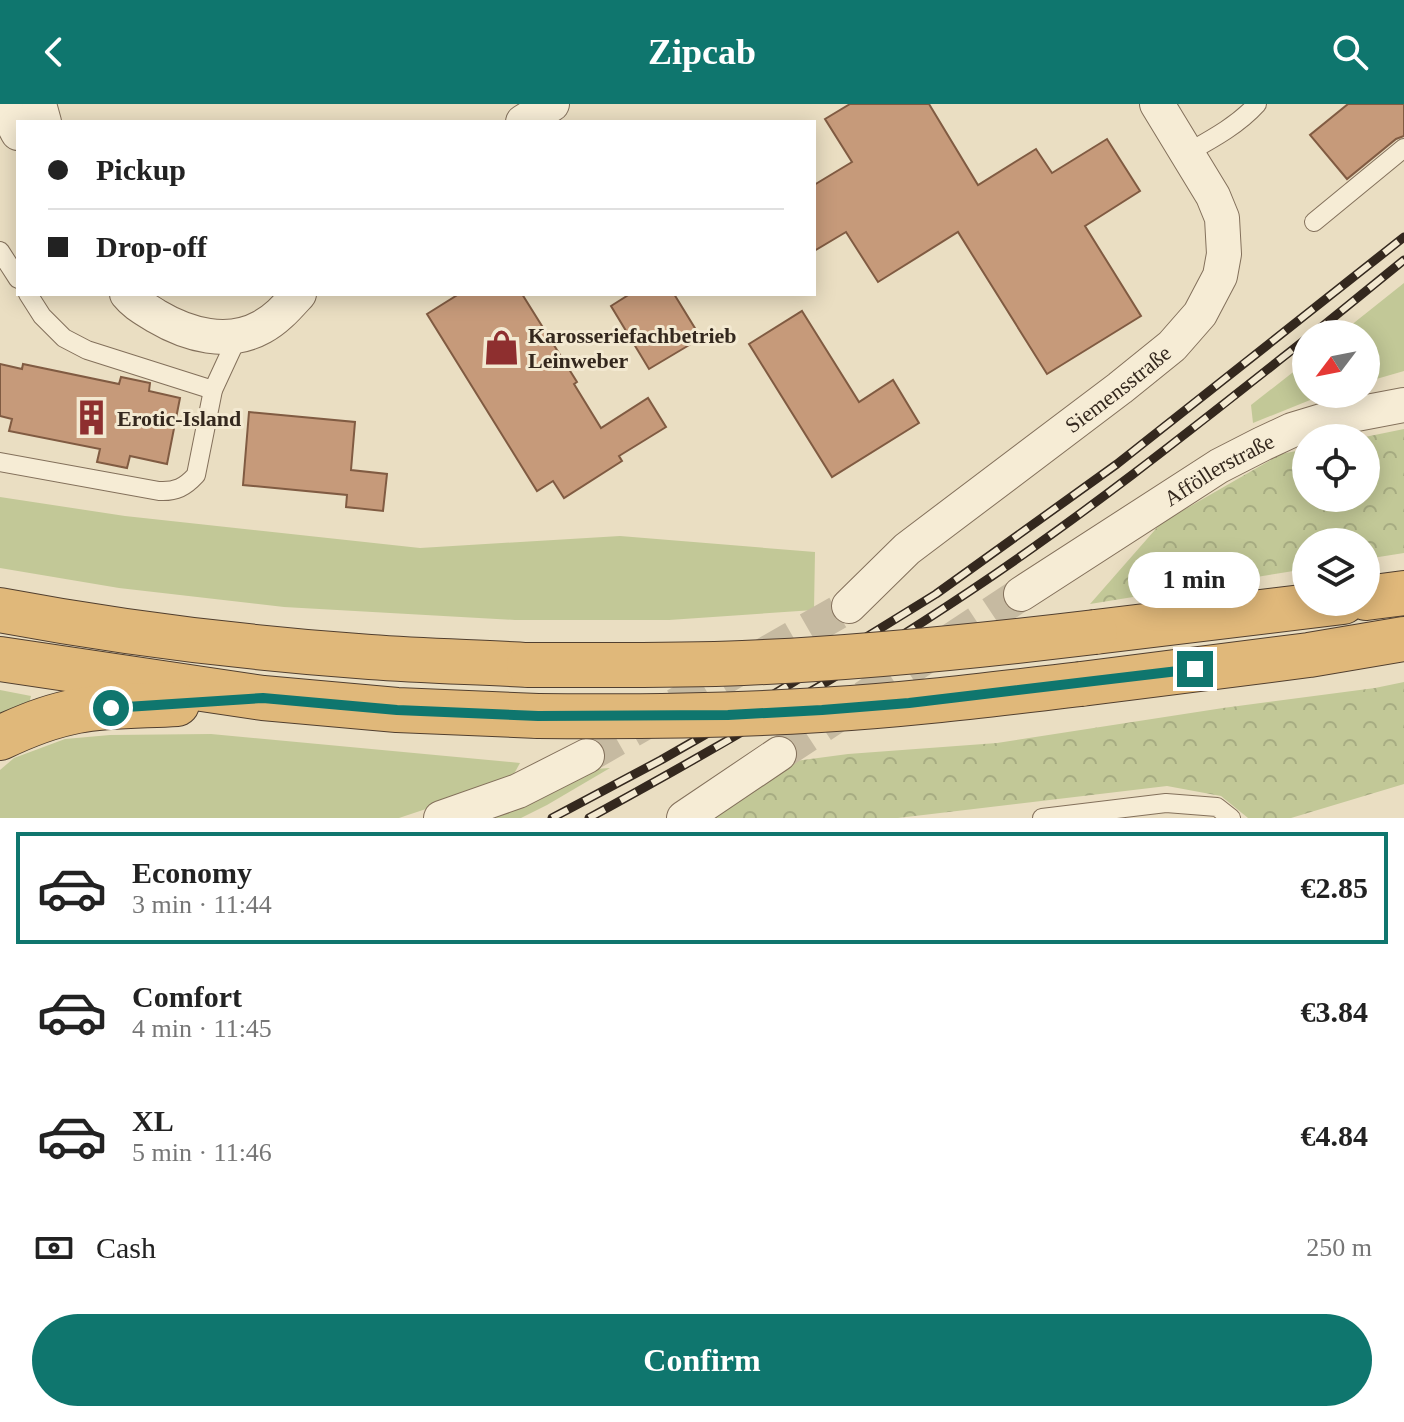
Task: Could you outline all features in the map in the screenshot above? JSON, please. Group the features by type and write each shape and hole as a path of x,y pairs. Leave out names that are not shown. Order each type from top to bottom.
{"highway":[{"path":"1380,596 1404,593"},
{"path":"0,610 213,642 371,657 529,665 636,666 816,659 978,646 1292,608"},
{"path":"0,659 263,698 397,710 538,716 712,716 923,702 1309,655 1404,639"},
{"path":"0,738 38,722 80,710 263,698"}],"street":[{"path":"3,104 16,129"},
{"path":"526,120 552,104"},
{"name":"Siemensstraße","path":"849,606 907,549 1120,388 1172,346 1200,314 1220,276 1224,254 1222,218 1213,196 1157,104"},
{"path":"129,296 174,327 204,336 238,336 262,327 283,312 297,296"},
{"name":"Afföllerstraße","path":"1021,594 1219,466 1282,435 1325,420 1404,405"},
{"path":"684,818 779,754"},
{"path":"441,818 518,791 587,756"}],"lane":[{"path":"1187,153 1237,122 1257,104"},
{"path":"1314,222 1404,148"},
{"path":"0,251 16,276"},
{"path":"29,296 42,316 64,338 87,350 213,390"},
{"path":"0,462 159,491 172,492 187,485 196,475 213,390 238,336"},
{"path":"1042,818 1166,803 1217,807 1231,818"}],"green space":[{"path":"1404,283 1404,371 1380,378 1380,320 1358,320"},
{"path":"1292,373 1292,407 1253,423 1251,405"},
{"path":"1404,429 1404,553 1380,557 1380,528 1292,528 1292,571 1090,604 1161,523 1281,454 1292,452 1292,512 1380,512 1380,434"},
{"path":"0,497 125,516 420,548 620,536 815,552 814,610 669,620 515,620 284,607 119,588 0,568"},
{"path":"1404,682 1404,784 1291,818 1248,818 1221,796 1167,786 898,818 705,818 788,762 848,754 997,743"},
{"path":"0,690 31,696 28,708 0,720"},
{"path":"211,734 520,763 510,781 399,818 0,818 0,770 14,758 65,739 110,735"},
{"path":"610,768 521,818 485,818 579,770"}],"building":[{"path":"850,104 929,104 978,185 1036,149 1052,173 1107,139 1140,191 1085,226 1141,316 1047,374 958,232 878,282 846,232 816,250 816,184 852,162 825,119"},
{"path":"1348,104 1404,104 1404,136 1396,139 1347,179 1310,135"},
{"path":"456,296 523,296 577,382 574,384 601,428 648,398 666,427 619,456 622,461 564,498 553,481 537,491 427,314"},
{"path":"627,296 675,296 701,338 649,369 611,306"},
{"path":"802,311 859,402 893,380 919,423 832,477 749,344"},
{"name":"Erotic-Island","path":"0,364 22,369 23,364 119,384 121,377 150,383 149,391 180,398 167,464 130,456 127,468 97,462 100,449 9,431 12,419 0,416"},
{"path":"249,412 355,422 351,470 387,474 383,511 346,507 347,495 243,485"}],"tunnel":[{"path":"779,754 1021,594"},
{"path":"587,756 849,606"}],"railway":[{"path":"552,818 748,710 936,594 1117,464 1404,237"},
{"path":"1330,320 1404,260"},
{"path":"589,818 782,709 970,591 1099,500 1292,350"}],"place":[{"name":"Karosseriefachbetrieb Leinweber","path":"502,348"},
{"name":"Erotic-Island","path":"91,418"}],"route":[{"path":"111,708 263,698 397,710 538,716 728,715 909,703 1195,669"}]}
